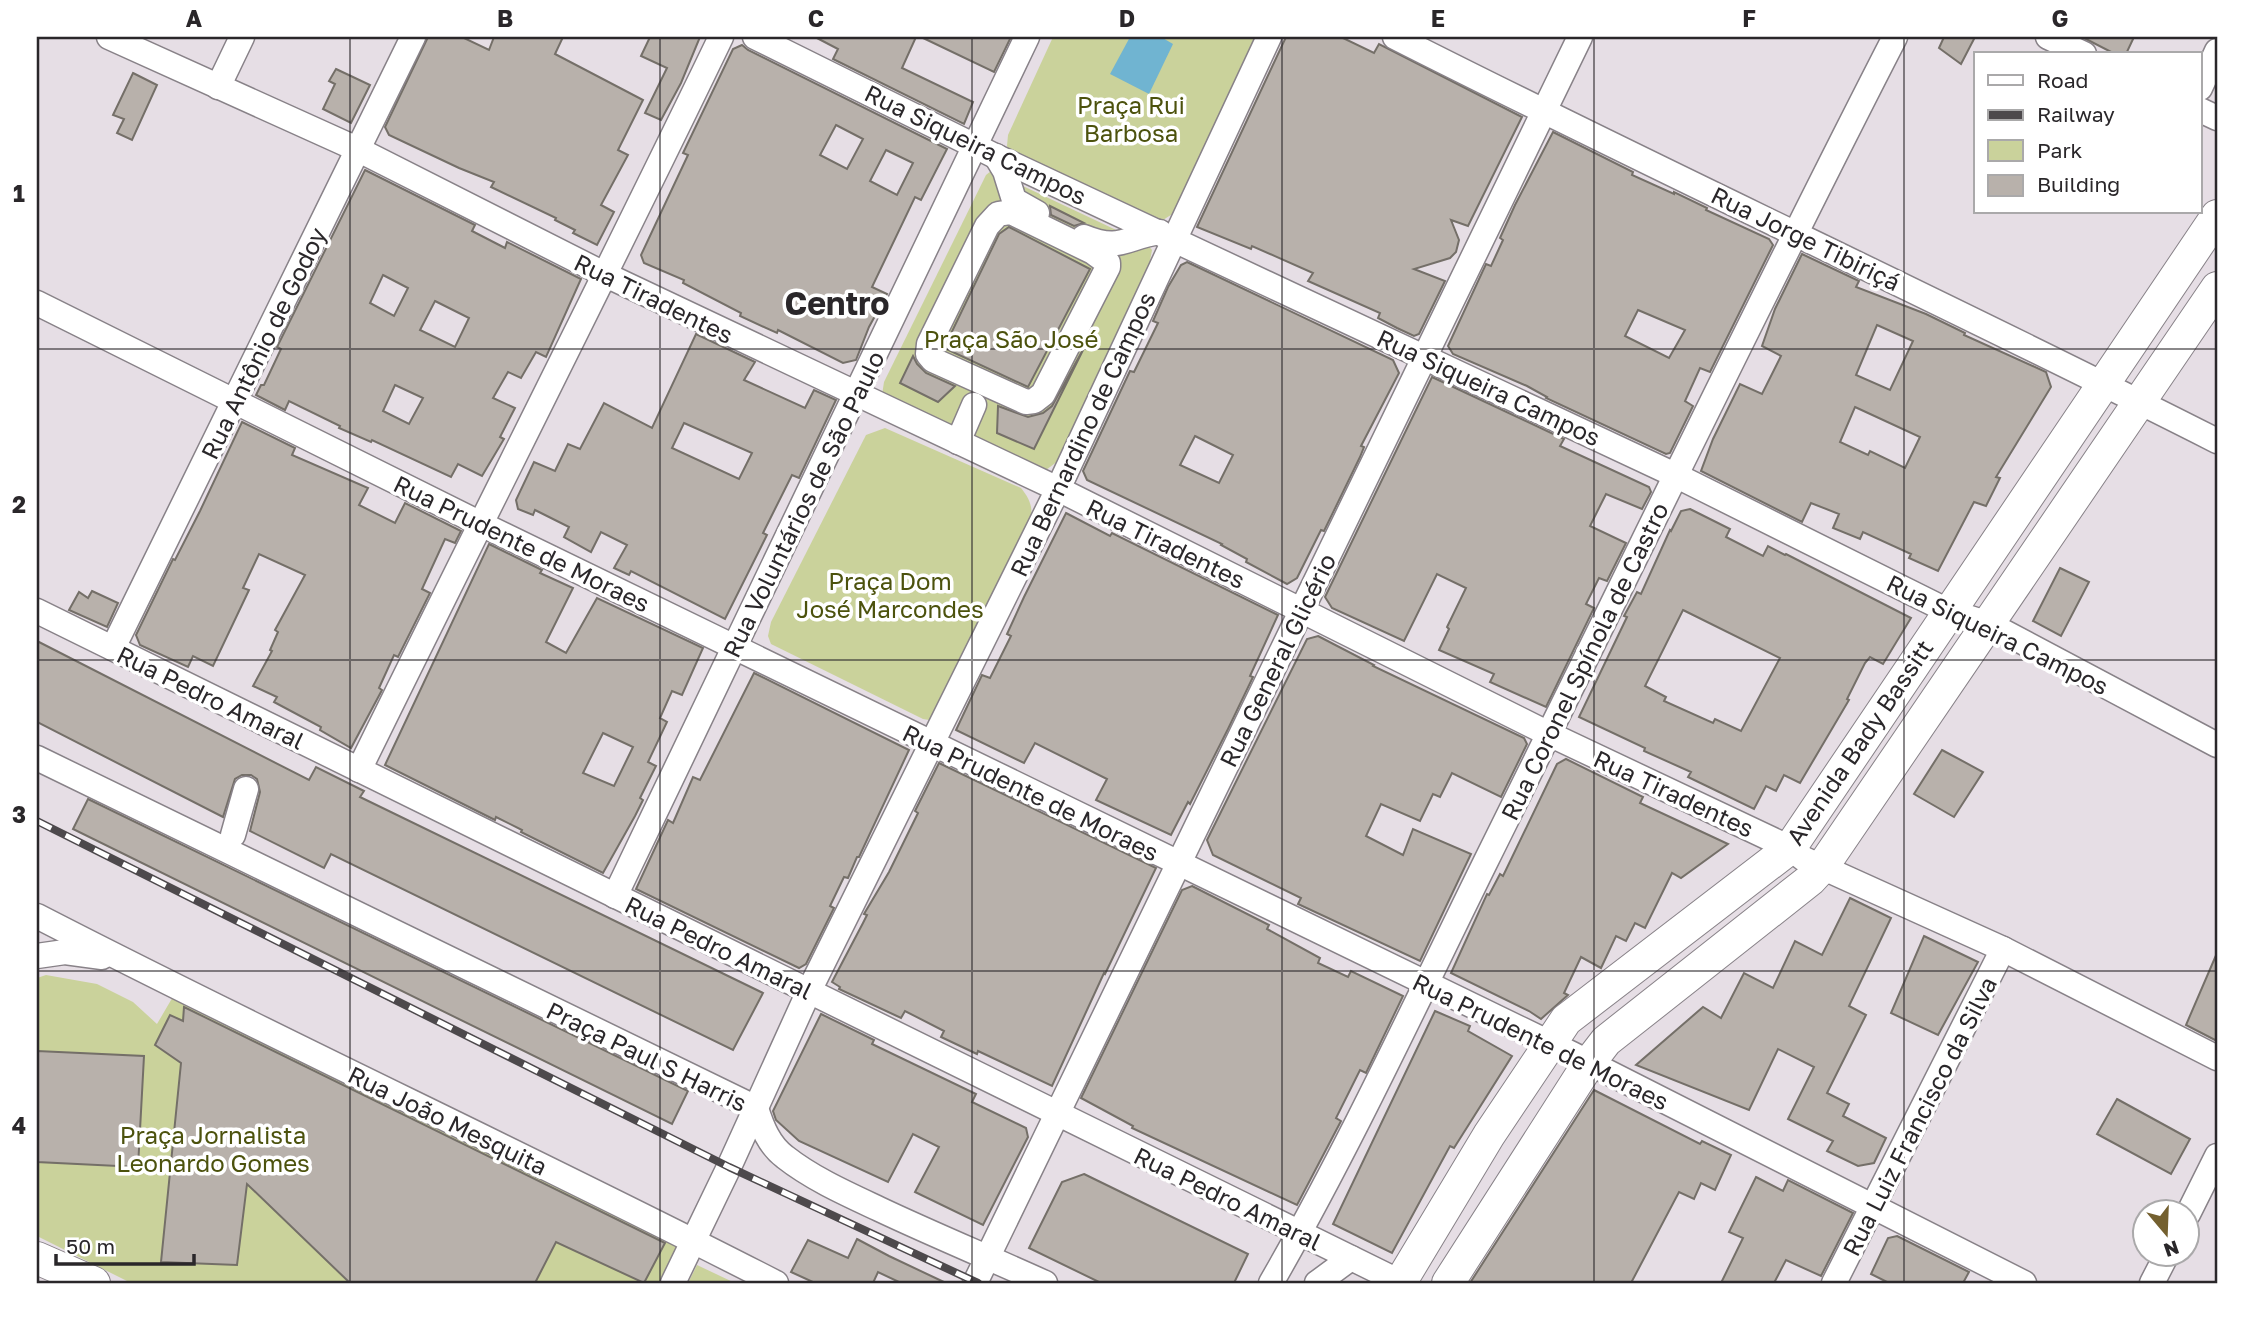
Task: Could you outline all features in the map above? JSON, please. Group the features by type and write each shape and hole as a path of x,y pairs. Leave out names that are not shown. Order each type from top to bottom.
{"main road":[{"name":"Avenida Bady Bassitt","path":"1401,1283 1489,1135 1566,1020 1790,848 2217,216"},
{"name":"Avenida Bady Bassitt","path":"1448,1283 1589,1063 1606,1041 1810,880 1823,866 2217,288"},
{"path":"42,1258 94,1283"}],"street":[{"name":"Rua Tiradentes","path":"109,37 356,149 607,275 1058,489 1549,734 1790,848 1804,859 2003,949 2217,1058"},
{"path":"218,87 242,37"},
{"name":"Rua Antônio de Godoy","path":"113,649 413,37"},
{"path":"359,770 479,523 607,275 722,37"},
{"name":"Rua Siqueira Campos","path":"755,37 985,151 1675,475 1948,611 1989,624 2217,745"},
{"name":"Rua Voluntários de São Paulo","path":"615,896 857,395 985,151 1027,37"},
{"name":"Rua Bernardino de Campos","path":"673,1283 809,991 1058,489 1167,235 1269,37"},
{"name":"Rua Jorge Tibiriçá","path":"1395,37 1543,112 2104,383 2217,441"},
{"name":"Rua General Glicério","path":"975,1283 1580,37"},
{"name":"Rua Coronel Spínola de Castro","path":"1271,1283 1425,984 1795,232 1895,37"},
{"path":"2048,37 2080,52"},
{"path":"2202,84 2217,51"},
{"path":"985,151 1005,172 1014,200 1047,219 1054,233 1106,259 1108,267 1043,394 1034,401 1026,402 933,360 928,354 929,344 987,226 998,214 1011,212 1054,233 1082,236 1105,245 1125,242 1146,234 1167,235"},
{"name":"Rua Prudente de Moraes","path":"37,303 479,523 1589,1063 2024,1283"},
{"path":"958,442 974,405"},
{"name":"Rua Pedro Amaral","path":"37,611 1177,1173 1293,1243 1361,1263 1401,1283"},
{"path":"37,739 298,867 310,891"},
{"name":"Praça Paul S Harris","path":"37,758 755,1108 764,1134 784,1156 840,1191 1045,1283"},
{"path":"233,835 246,789"},
{"name":"Rua João Mesquita","path":"37,916 776,1283"},
{"name":"Rua Luiz Francisco da Silva","path":"1834,1283 2003,949"},
{"name":"Rua João Mesquita","path":"37,956 65,952 120,959"},
{"path":"2196,1198 2217,1156"},
{"path":"1318,1283 1361,1263"},
{"path":"1349,1283 1361,1263"}],"green space":[{"name":"Praça Rui Barbosa","path":"1053,37 1261,37 1174,213 1163,220 1155,219 1009,151 1008,135"},
{"name":"Praça São José","path":"991,171 1148,245 1152,250 1149,266 1058,461 1046,470 882,395 884,382 986,175"},
{"name":"Praça Dom José Marcondes","path":"885,428 1021,488 1031,506 1031,519 935,717 929,720 771,644 768,636 771,622 866,435"},
{"name":"Praça Jornalista Leonardo Gomes","path":"46,975 97,984 133,1002 157,1024 181,983 689,1224 661,1283 131,1283 37,1236 37,978"},
{"path":"697,1265 735,1283 688,1283"}],"water":[{"path":"1130,37 1161,37 1173,44 1149,94 1110,74"}],"building":[{"path":"428,37 462,37 489,50 494,37 563,37 555,54 643,100 618,150 628,155 601,205 614,212 597,245 573,233 575,230 555,220 556,218 491,187 494,182 389,135 385,127"},
{"path":"650,37 700,37 681,83 661,120 645,113 667,68 641,56"},
{"path":"815,37 916,37 902,68 973,102 964,124 833,59 838,49"},
{"path":"921,37 1011,37 994,72"},
{"path":"1286,37 1341,37 1374,53 1379,44 1522,117 1468,226 1451,220 1459,240 1456,252 1450,258 1414,269 1445,281 1419,334 1414,336 1397,328 1378,318 1380,313 1308,281 1313,273 1252,246 1251,249 1197,227"},
{"path":"1944,37 1975,37 1961,64 1939,48"},
{"path":"2082,37 2134,37 2127,52 2111,52"},
{"path":"742,45 947,149 921,200 915,197 872,287 887,294 869,327 856,360 843,363 778,330 777,333 740,316 741,313 683,283 684,280 644,263 641,255 688,155 683,153 733,49","holes":["836,125 863,139 847,169 820,155","886,150 913,163 897,195 870,181"]},
{"path":"336,69 370,85 351,123 323,109 335,84 329,81"},
{"path":"133,73 157,85 132,140 117,133 124,119 113,115"},
{"path":"1553,132 1633,172 1632,175 1674,192 1769,239 1773,245 1710,372 1700,368 1685,401 1693,406 1670,453 1666,454 1546,398 1527,386 1453,354 1448,346 1486,264 1491,266 1515,205","holes":["1638,310 1685,330 1669,358 1625,336"]},
{"path":"365,170 475,225 472,231 505,248 507,242 581,279 546,357 536,352 521,378 508,372 493,398 515,408 500,437 504,439 482,476 458,464 451,477 372,440 371,442 339,428 340,426 289,401 285,410 256,395 261,385 264,385 281,349 277,347","holes":["383,275 408,288 394,316 370,303","435,301 469,318 455,347 420,330","395,385 423,398 409,424 383,411"]},
{"path":"1050,206 1084,223 1074,226 1051,215"},
{"path":"1009,227 1090,269 1028,387 944,348 999,234"},
{"path":"1802,254 1859,281 1856,287 1926,314 1965,333 1964,335 2046,372 2051,387 1996,477 2000,478 1986,506 1974,502 1938,571 1909,558 1911,554 1863,532 1860,539 1833,528 1839,514 1811,503 1802,522 1701,471 1713,439 1740,384 1762,394 1781,356 1762,346 1775,309","holes":["1877,325 1913,341 1890,390 1856,375","1855,407 1920,437 1905,468 1870,451 1868,455 1840,442"]},
{"path":"1187,262 1393,360 1399,373 1361,446 1364,447 1360,457 1324,531 1321,530 1297,578 1287,584 1246,562 1247,559 1222,544 1087,480 1083,471 1130,371 1134,372 1158,323 1153,321 1181,265","holes":["1195,436 1233,455 1219,483 1180,465"]},
{"path":"696,334 755,362 744,380 805,408 814,390 836,400 799,478 792,475 763,533 767,535 725,619 631,571 629,575 614,568 627,545 601,532 591,552 564,537 569,527 535,510 533,515 518,509 516,500 534,462 555,471 568,444 580,449 604,403 652,428","holes":["684,423 752,453 739,479 672,448"]},
{"path":"1085,346 1034,449 997,433 998,406 1028,417 1043,413 1052,406"},
{"path":"913,356 926,373 955,386 938,402 900,383"},
{"path":"1432,377 1564,439 1560,446 1649,487 1651,492 1642,509 1606,494 1590,526 1626,543 1607,581 1599,578 1586,604 1594,608 1546,707 1490,682 1494,674 1439,650 1466,588 1437,574 1404,641 1332,608 1325,597"},
{"path":"242,422 295,448 292,455 368,488 359,505 395,523 405,503 461,531 455,543 445,539 422,589 430,593 398,657 394,655 379,688 382,690 351,748 320,730 321,727 274,702 277,697 253,686 272,651 270,650 278,632 275,630 305,575 259,554 243,588 249,590 213,666 193,656 188,667 140,645 136,635"},
{"path":"1690,509 1730,529 1726,537 1763,556 1768,546 1911,618 1883,664 1870,657 1865,663 1847,699 1849,700 1800,783 1784,775 1776,791 1766,786 1754,809 1688,777 1691,772 1579,717 1627,617 1624,616 1637,592 1641,594 1681,511","holes":["1683,610 1780,658 1741,731 1715,719 1713,723 1664,701 1666,697 1645,686"]},
{"path":"1066,513 1278,615 1228,729 1171,835 1096,800 1107,779 1035,743 1024,763 956,730 982,675 990,678 1011,636 1007,634 1024,597"},
{"path":"489,544 573,588 546,642 566,653 597,598 703,648 682,695 672,691 660,718 667,722 648,762 656,766 640,798 643,800 603,873 496,817 495,820 385,765","holes":["603,733 633,747 614,786 583,773"]},
{"path":"2060,568 2089,582 2061,636 2033,621"},
{"path":"92,591 118,603 107,627 69,610 79,592 88,598"},
{"path":"1318,636 1373,666 1524,738 1527,744 1501,797 1452,773 1440,797 1433,794 1420,821 1381,804 1366,836 1403,855 1413,829 1471,854 1420,961 1298,904 1301,898 1213,855 1207,840 1307,639"},
{"path":"37,641 309,780 316,767 364,791 360,797 763,993 733,1050 331,854 324,868 250,831 260,792 257,779 251,775 242,775 235,779 223,817 37,722"},
{"path":"754,673 909,750 859,857 848,878 844,877 830,906 834,908 806,964 799,968 636,889 668,820 673,823 693,777 700,780"},
{"path":"1942,750 1983,772 1954,817 1914,794"},
{"path":"1566,759 1643,797 1640,803 1728,844 1681,878 1672,873 1645,928 1635,923 1626,941 1616,936 1601,968 1581,957 1564,993 1568,995 1541,1019 1451,973 1487,894 1489,895 1500,874 1503,876 1557,764"},
{"path":"939,763 1156,868 1052,1086 978,1051 977,1054 941,1037 944,1031 905,1011 901,1018 839,989 840,987 832,982 867,915 864,914 889,872 918,813 915,811"},
{"path":"88,799 688,1091 672,1124 73,829"},
{"path":"1192,886 1269,925 1267,929 1320,958 1318,963 1348,977 1351,971 1403,996 1366,1073 1360,1070 1336,1118 1341,1121 1297,1205 1132,1128 1133,1126 1081,1098 1182,890"},
{"path":"1850,898 1891,918 1849,1006 1866,1015 1827,1093 1849,1104 1843,1116 1886,1138 1874,1163 1858,1166 1827,1151 1833,1141 1788,1119 1814,1067 1778,1049 1749,1110 1636,1065 1703,1007 1721,1018 1744,973 1773,988 1795,941 1822,955"},
{"path":"1924,936 1978,962 1938,1035 1891,1013"},
{"path":"2217,953 2217,1041 2186,1025"},
{"path":"184,1007 665,1243 644,1283 556,1242 535,1283 350,1283 247,1184 237,1265 161,1262 181,1063 155,1045 170,1015 183,1021"},
{"path":"1435,1011 1470,1026 1468,1031 1512,1056 1454,1148 1450,1146 1392,1253 1333,1224"},
{"path":"821,1014 874,1040 872,1044 976,1094 972,1102 1026,1128 1028,1137 983,1225 915,1192 939,1147 913,1134 888,1182 799,1141 776,1120 773,1111"},
{"path":"37,1051 144,1056 138,1167 37,1162"},
{"path":"1594,1090 1700,1144 1702,1141 1731,1155 1715,1190 1701,1183 1694,1199 1679,1192 1631,1283 1470,1283"},
{"path":"2117,1099 2190,1139 2171,1174 2097,1134"},
{"path":"1084,1174 1248,1254 1234,1283 1101,1283 1029,1248 1062,1182"},
{"path":"1756,1177 1783,1191 1788,1180 1853,1213 1821,1276 1786,1260 1774,1283 1721,1283 1743,1238 1729,1232"},
{"path":"1897,1236 1969,1272 1963,1283 1889,1283 1871,1274 1888,1238"},
{"path":"857,1239 946,1283 901,1283 878,1272 873,1283 815,1283 791,1272 808,1240 848,1258"}],"railway":[{"path":"37,821 729,1167 978,1283"}],"district":[{"name":"Centro","path":"837,303"}]}
